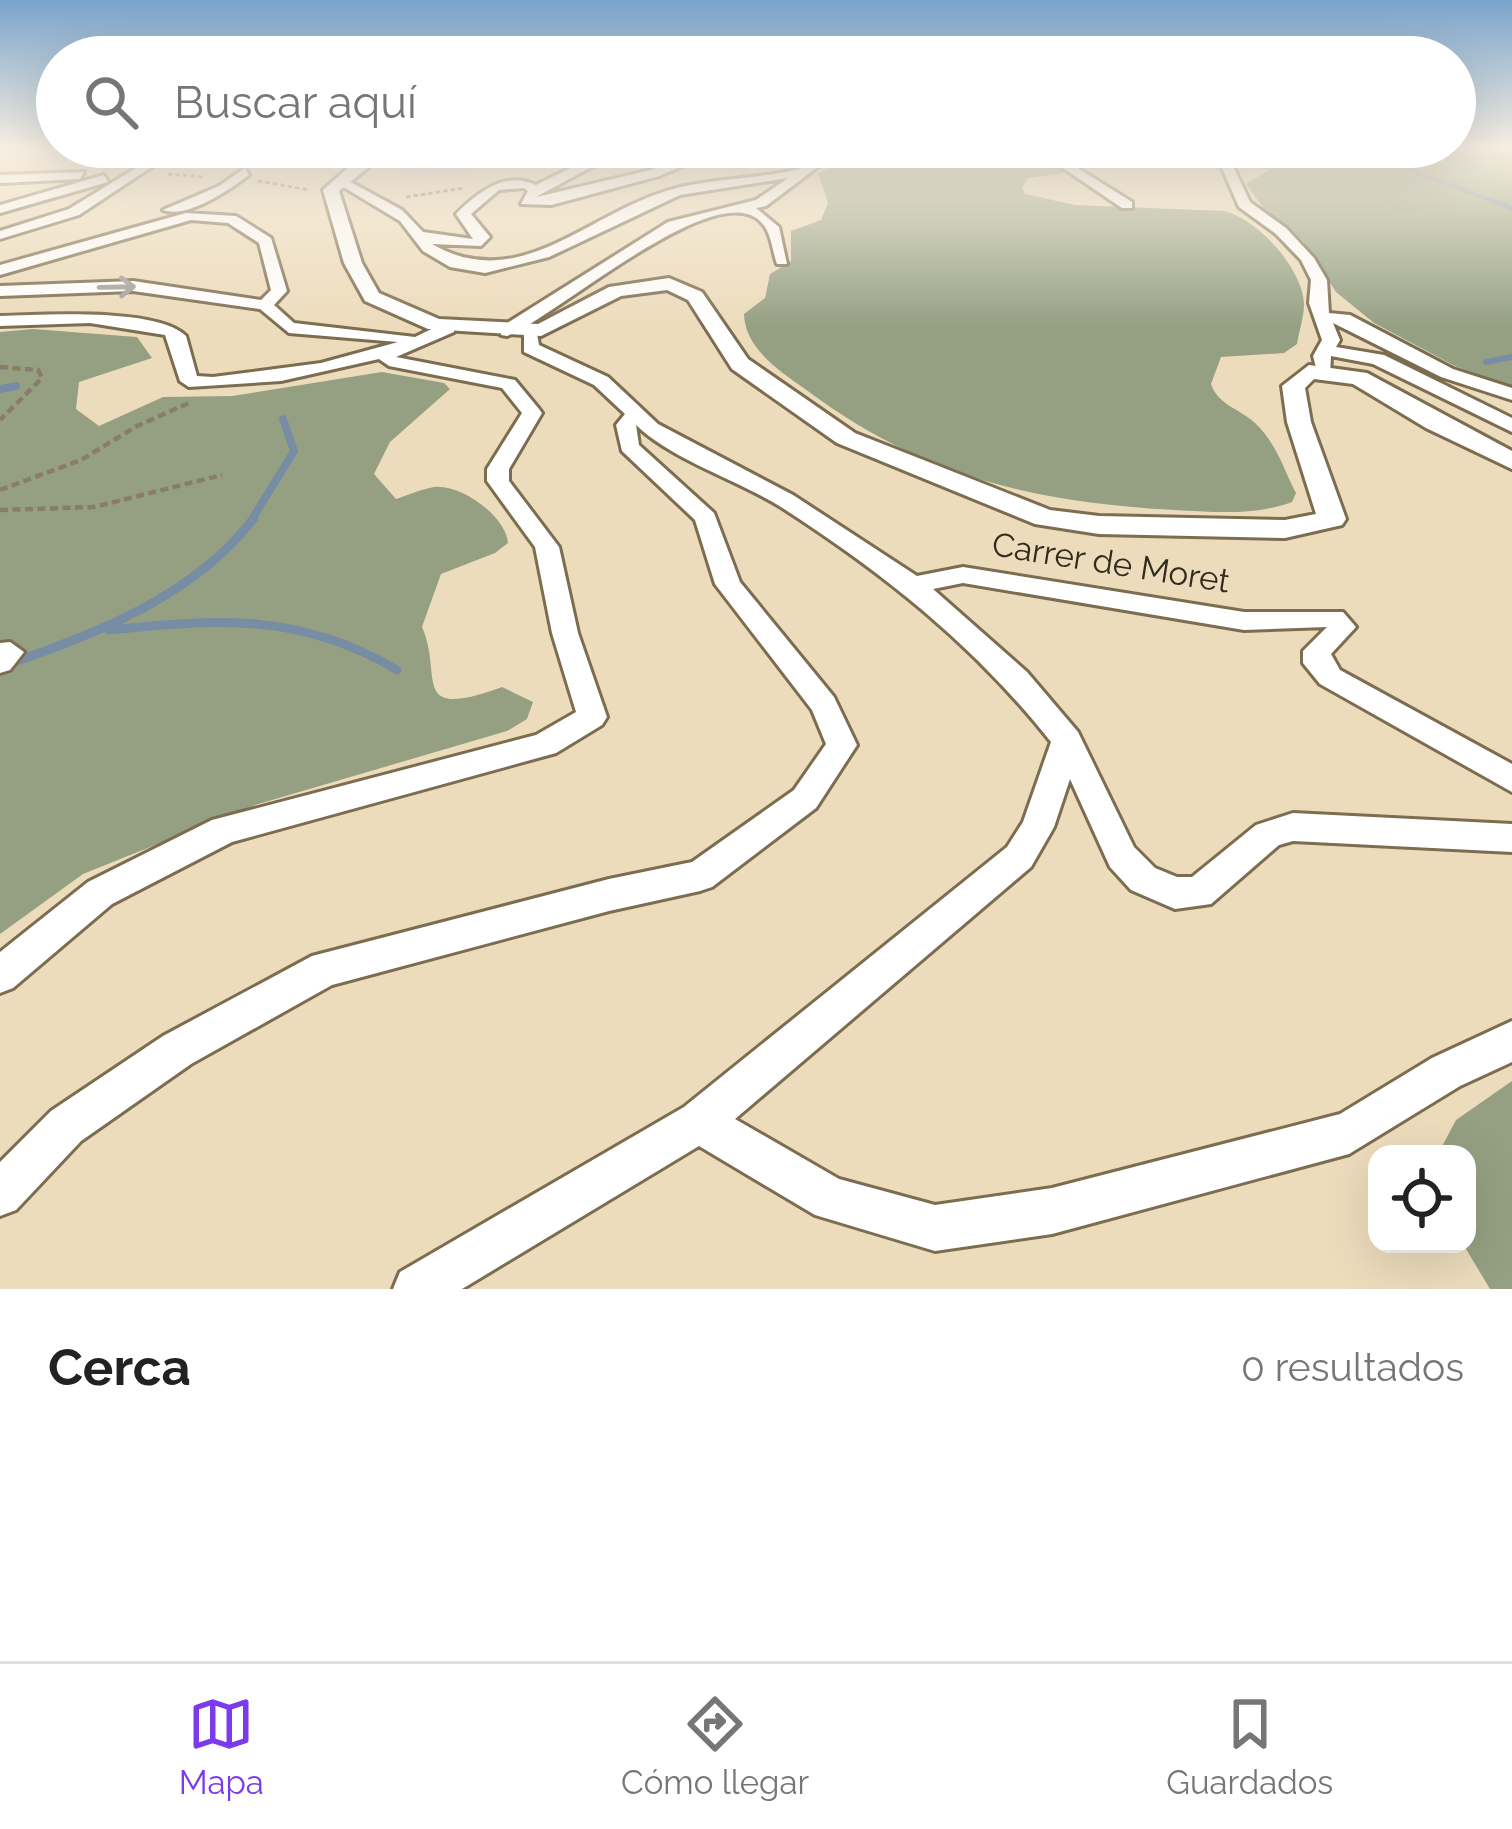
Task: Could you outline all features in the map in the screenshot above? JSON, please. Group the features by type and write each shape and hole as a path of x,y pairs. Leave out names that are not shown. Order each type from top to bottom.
{"street":[{"path":"0,235 81,207"},
{"path":"124,234 174,207"},
{"path":"335,207 372,297 448,328 518,331 616,291 649,284 683,288 695,296 740,364 846,438 1045,518 1099,525 1285,529 1332,519 1299,422 1293,386 1325,361 1378,358 1512,425"},
{"path":"383,207 405,218 426,247 453,262 486,271 603,227 640,207"},
{"path":"415,232 439,242 476,243 483,237 464,214 470,207"},
{"path":"743,210 750,207"},
{"path":"1248,207 1307,258 1319,280 1317,303 1331,340 1325,361"},
{"path":"518,331 674,225 703,214 756,211 772,224 782,261"},
{"path":"0,270 191,216 222,217 266,241 279,291 265,305"},
{"path":"0,291 133,286 265,305 289,328 427,340"},
{"path":"0,322 90,318 170,331 177,336 189,381 223,384 385,352 427,340 448,328"},
{"path":"1323,318 1344,319 1448,373 1512,394"},
{"path":"518,331 530,348 601,380 634,415 784,500 913,585 1017,679 1067,740 1122,856 1143,879 1175,893 1199,892 1268,835 1293,827 1512,838"},
{"path":"0,975 100,892 224,830 545,745 592,717 565,632 548,547 498,481 498,469 532,413 508,384 389,361 385,352"},
{"path":"1325,361 1512,461"},
{"path":"0,1194 66,1126 177,1050 325,969 700,876 805,800 842,745 824,705 728,584 706,518 629,447 626,425 634,415"},
{"name":"Carrer de Moret","path":"913,585 963,575 1244,621 1334,618 1343,627 1317,651 1317,662 1330,677 1512,779"},
{"path":"0,652 10,652 0,663"},
{"path":"417,1289 699,1122 1018,857 1038,827 1067,740"},
{"path":"699,1122 831,1199 934,1228 1052,1211 1349,1132 1446,1072 1512,1041"}],"path":[{"path":"0,367 38,370 42,378 0,421"},
{"path":"0,490 104,449 137,426 166,416 223,384"},
{"path":"0,511 94,506 222,475"}],"green space":[{"path":"826,207 1128,207 1224,211 1237,216 1264,234 1287,261 1302,290 1304,309 1297,344 1284,353 1221,357 1211,384 1219,397 1269,439 1296,493 1292,502 1249,511 1204,512 1073,500 980,479 935,463 848,419 775,367 750,338 744,314 765,298 770,274 791,261 791,231 821,220"},
{"path":"1512,207 1512,387 1457,367 1374,323 1336,292 1303,241 1264,209"},
{"path":"33,329 137,337 152,358 79,382 76,409 99,426 163,397 232,396 382,372 444,383 450,389 390,442 374,474 396,499 445,487 469,496 499,522 508,543 495,553 441,574 422,627 435,688 441,696 453,699 502,687 533,702 527,719 507,731 255,805 83,874 0,934 0,332"},
{"path":"1512,1081 1512,1289 1490,1289 1468,1253 1476,1253 1476,1145 1443,1145 1456,1120"}],"waterway":[{"path":"1486,362 1512,357"},
{"path":"0,389 16,386"},
{"path":"251,521 294,451 283,419"},
{"path":"0,667 139,611 202,571 254,518"},
{"path":"109,630 186,623 257,624 326,638 397,670"}]}
